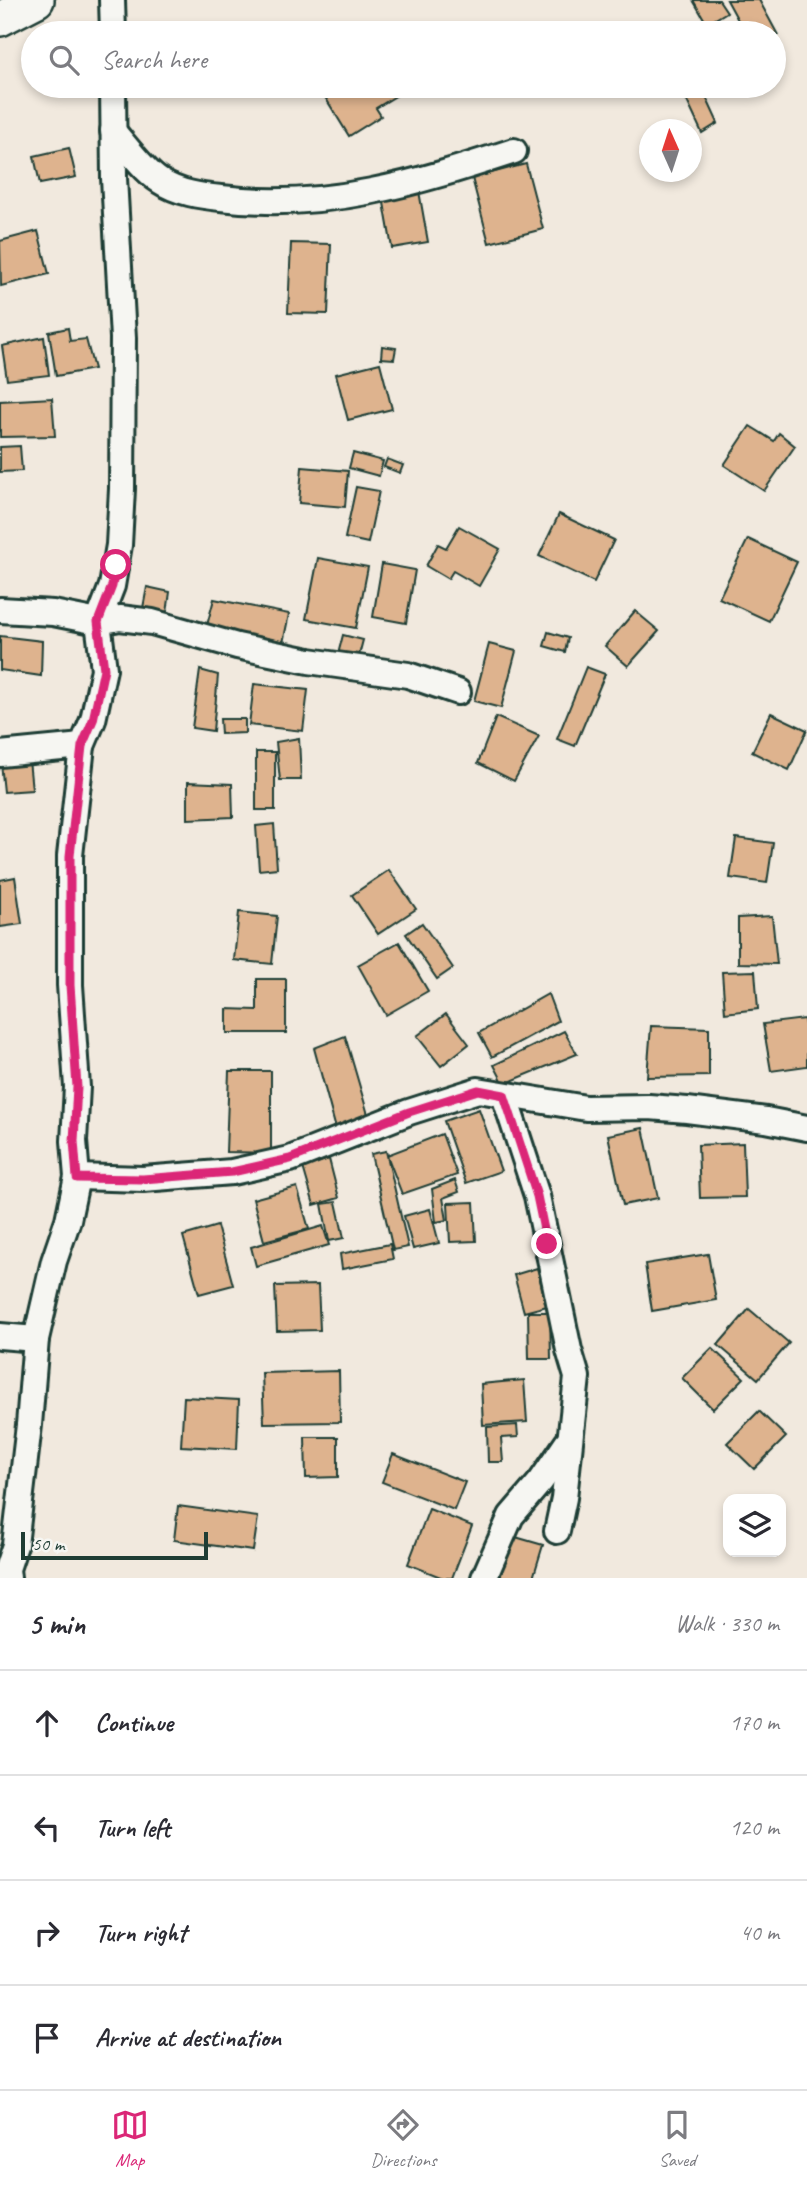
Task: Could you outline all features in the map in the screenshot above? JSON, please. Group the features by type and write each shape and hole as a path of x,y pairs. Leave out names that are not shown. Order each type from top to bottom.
{"street":[{"path":"0,19 37,0"},
{"path":"113,0 113,21"},
{"path":"5,1572 15,1545 36,1339 77,1178 74,1141 77,1087 70,985 70,856 82,746 93,720 104,669 98,622 112,586 119,545 122,489 123,338 113,98"},
{"path":"113,131 159,181 191,194 252,201 279,202 354,196 434,178 514,151"},
{"path":"0,610 53,613 98,622 120,618 152,622 237,646 309,661 408,675 458,692"},
{"path":"0,754 82,746"},
{"path":"77,1178 143,1179 232,1172 290,1159 409,1112 478,1090 586,1108 649,1107 687,1110 807,1128"},
{"path":"504,1095 537,1196 577,1377 564,1498 557,1531"},
{"path":"0,1336 36,1339"},
{"path":"484,1578 511,1516 541,1480 569,1439"}],"building":[{"path":"693,0 719,0 727,12 712,21 705,21"},
{"path":"727,0 759,0 770,21 738,21"},
{"path":"326,98 392,98 376,108 381,116 349,136"},
{"path":"686,98 707,98 718,123 702,133 702,119 695,119"},
{"path":"69,148 76,177 40,184 34,156"},
{"path":"526,164 543,229 489,243 472,178"},
{"path":"419,191 428,242 392,248 383,197"},
{"path":"38,231 49,274 1,286 0,241"},
{"path":"291,243 331,244 328,314 288,313"},
{"path":"68,328 70,341 86,339 94,369 56,376 49,332"},
{"path":"44,337 49,375 7,380 2,346"},
{"path":"382,346 396,348 394,359 381,358"},
{"path":"380,363 392,409 348,420 336,374"},
{"path":"52,398 55,436 0,437 0,401"},
{"path":"750,426 774,441 779,433 795,446 764,491 724,465"},
{"path":"20,446 22,471 0,472 0,447"},
{"path":"353,453 383,461 379,476 349,468"},
{"path":"387,459 403,465 400,473 384,467"},
{"path":"302,467 348,471 345,507 299,503"},
{"path":"356,487 379,491 368,543 345,538"},
{"path":"559,514 614,540 594,582 539,556"},
{"path":"459,526 500,549 479,586 453,571 448,579 426,566 438,544 446,548"},
{"path":"748,539 797,562 769,621 719,598"},
{"path":"318,558 368,567 356,628 306,619"},
{"path":"382,564 415,570 406,623 373,617"},
{"path":"147,587 170,592 167,613 143,608"},
{"path":"214,599 289,614 282,648 206,629"},
{"path":"635,611 659,631 628,666 605,646"},
{"path":"548,632 568,638 565,652 544,646"},
{"path":"343,635 363,640 357,663 337,658"},
{"path":"0,636 42,641 41,676 0,670"},
{"path":"489,644 516,651 501,708 474,701"},
{"path":"586,667 605,674 575,746 557,739"},
{"path":"200,670 218,675 213,731 192,728"},
{"path":"254,684 308,690 303,731 249,725"},
{"path":"771,713 807,730 789,770 752,752"},
{"path":"496,717 539,736 514,781 478,763"},
{"path":"220,719 245,719 245,733 221,734"},
{"path":"299,738 301,780 280,780 276,742"},
{"path":"256,752 275,752 275,810 256,810"},
{"path":"29,760 32,790 4,792 1,763"},
{"path":"188,782 232,784 233,817 188,819"},
{"path":"274,824 277,868 259,870 256,826"},
{"path":"736,838 773,843 767,883 730,878"},
{"path":"389,870 416,909 378,934 352,895"},
{"path":"15,877 22,924 0,927 0,880"},
{"path":"239,912 277,916 272,964 234,960"},
{"path":"772,916 777,964 738,963 738,918"},
{"path":"422,923 453,968 437,979 406,934"},
{"path":"399,942 428,991 386,1015 358,965"},
{"path":"755,971 758,1009 725,1013 722,972"},
{"path":"257,979 286,979 286,1033 227,1033 227,1009 257,1010"},
{"path":"548,994 558,1021 492,1057 479,1033"},
{"path":"446,1014 469,1044 441,1066 417,1036"},
{"path":"804,1019 807,1066 771,1071 763,1024"},
{"path":"651,1026 709,1028 709,1076 647,1077"},
{"path":"564,1031 577,1054 504,1084 494,1065"},
{"path":"345,1036 369,1118 336,1129 314,1048"},
{"path":"229,1071 271,1071 271,1153 226,1152"},
{"path":"479,1109 501,1171 466,1183 444,1121"},
{"path":"643,1128 658,1198 623,1205 608,1135"},
{"path":"442,1134 457,1175 402,1194 387,1155"},
{"path":"743,1143 745,1197 700,1198 698,1145"},
{"path":"386,1151 408,1247 393,1250 371,1154"},
{"path":"329,1159 339,1198 314,1205 303,1167"},
{"path":"455,1180 459,1192 443,1198 447,1220 436,1222 432,1189"},
{"path":"297,1187 309,1229 264,1241 253,1199"},
{"path":"336,1202 344,1238 329,1241 322,1204"},
{"path":"474,1202 476,1241 450,1242 448,1203"},
{"path":"430,1209 439,1243 413,1249 404,1216"},
{"path":"217,1226 233,1285 199,1294 183,1236"},
{"path":"323,1226 329,1245 256,1266 251,1247"},
{"path":"390,1244 393,1259 342,1269 340,1254"},
{"path":"708,1254 716,1300 652,1311 645,1264"},
{"path":"537,1268 547,1306 524,1312 514,1275"},
{"path":"318,1285 320,1330 277,1331 275,1286"},
{"path":"749,1309 789,1343 758,1379 718,1345"},
{"path":"528,1312 550,1312 551,1359 529,1359"},
{"path":"712,1348 744,1378 713,1409 682,1378"},
{"path":"339,1371 340,1422 264,1423 262,1373"},
{"path":"524,1380 527,1422 483,1425 481,1384"},
{"path":"184,1397 239,1400 237,1449 181,1446"},
{"path":"759,1411 786,1437 754,1469 727,1443"},
{"path":"517,1425 518,1437 501,1438 503,1462 488,1462 487,1427"},
{"path":"305,1437 338,1437 338,1477 306,1478"},
{"path":"393,1454 465,1482 454,1510 382,1482"},
{"path":"178,1506 258,1517 253,1551 174,1540"},
{"path":"429,1509 472,1526 452,1578 443,1578 408,1564"},
{"path":"512,1536 543,1545 533,1578 500,1578"}],"route":[{"path":"116,565 112,586 98,622 104,669 93,720 82,746 70,856 70,985 77,1087 74,1141 77,1178 143,1179 232,1172 290,1159 409,1112 478,1090 504,1095 537,1196 547,1244"}]}
